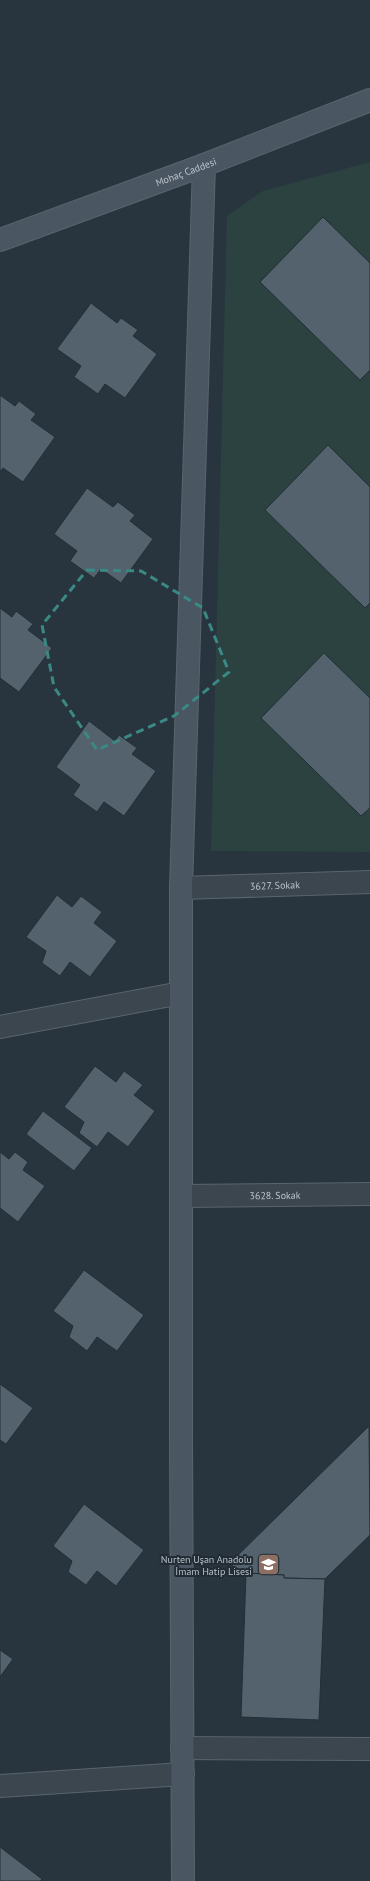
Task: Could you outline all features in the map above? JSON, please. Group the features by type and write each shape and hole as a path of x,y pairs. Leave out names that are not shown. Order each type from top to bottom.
{"street":[{"name":"Mohaç Caddesi","path":"0,240 204,165 370,101"},
{"path":"183,1881 181,888 204,165"},
{"name":"3627. Sokak","path":"181,888 370,882"},
{"path":"0,1027 181,994"},
{"name":"3628. Sokak","path":"181,1196 370,1194"},
{"path":"182,1748 370,1749"},
{"path":"0,1786 183,1774"}],"highlighted area":[{"path":"87,570 141,571 203,608 229,672 174,716 97,750 54,687 42,625"}],"green space":[{"path":"370,162 370,852 211,851 227,216 263,191"}],"building":[{"path":"323,217 370,263 370,370 360,380 260,282"},
{"path":"91,303 117,323 121,318 138,330 133,336 157,354 125,398 105,384 98,394 74,377 81,366 57,349"},
{"path":"0,395 15,406 19,401 36,414 31,420 55,437 23,482 3,468 0,472"},
{"path":"328,445 370,487 370,603 365,608 265,510"},
{"path":"87,488 113,507 118,502 135,515 130,521 153,539 121,583 101,569 94,578 70,561 77,551 54,534"},
{"path":"0,608 12,617 16,611 33,624 28,630 52,648 19,692 0,678"},
{"path":"324,653 370,698 370,808 361,816 261,718"},
{"path":"89,721 115,741 119,735 137,748 132,754 156,771 124,816 104,802 97,812 73,795 80,785 56,767"},
{"path":"57,895 72,907 81,896 102,912 94,923 117,941 90,977 70,962 60,976 42,963 46,951 26,937"},
{"path":"95,1066 116,1082 124,1071 143,1085 134,1095 155,1111 128,1147 108,1132 97,1147 79,1133 84,1122 64,1107"},
{"path":"43,1111 92,1148 74,1171 26,1134"},
{"path":"0,1152 9,1159 15,1152 28,1162 23,1170 45,1186 18,1222 0,1208"},
{"path":"84,1270 144,1315 117,1351 97,1337 87,1351 69,1337 73,1326 53,1311"},
{"path":"0,1384 33,1408 6,1444 0,1440"},
{"path":"369,1426 370,1535 325,1579 284,1578 284,1575 246,1573 246,1579 230,1563"},
{"path":"84,1504 144,1550 116,1586 97,1571 86,1585 68,1572 72,1561 53,1546"},
{"path":"246,1573 284,1575 284,1578 325,1579 319,1720 241,1717"},
{"path":"0,1650 13,1659 0,1677"},
{"path":"0,1847 42,1879 40,1881 0,1881"}],"place":[{"name":"Nurten Uşan Anadolu İmam Hatip Lisesi","path":"268,1565"}]}
